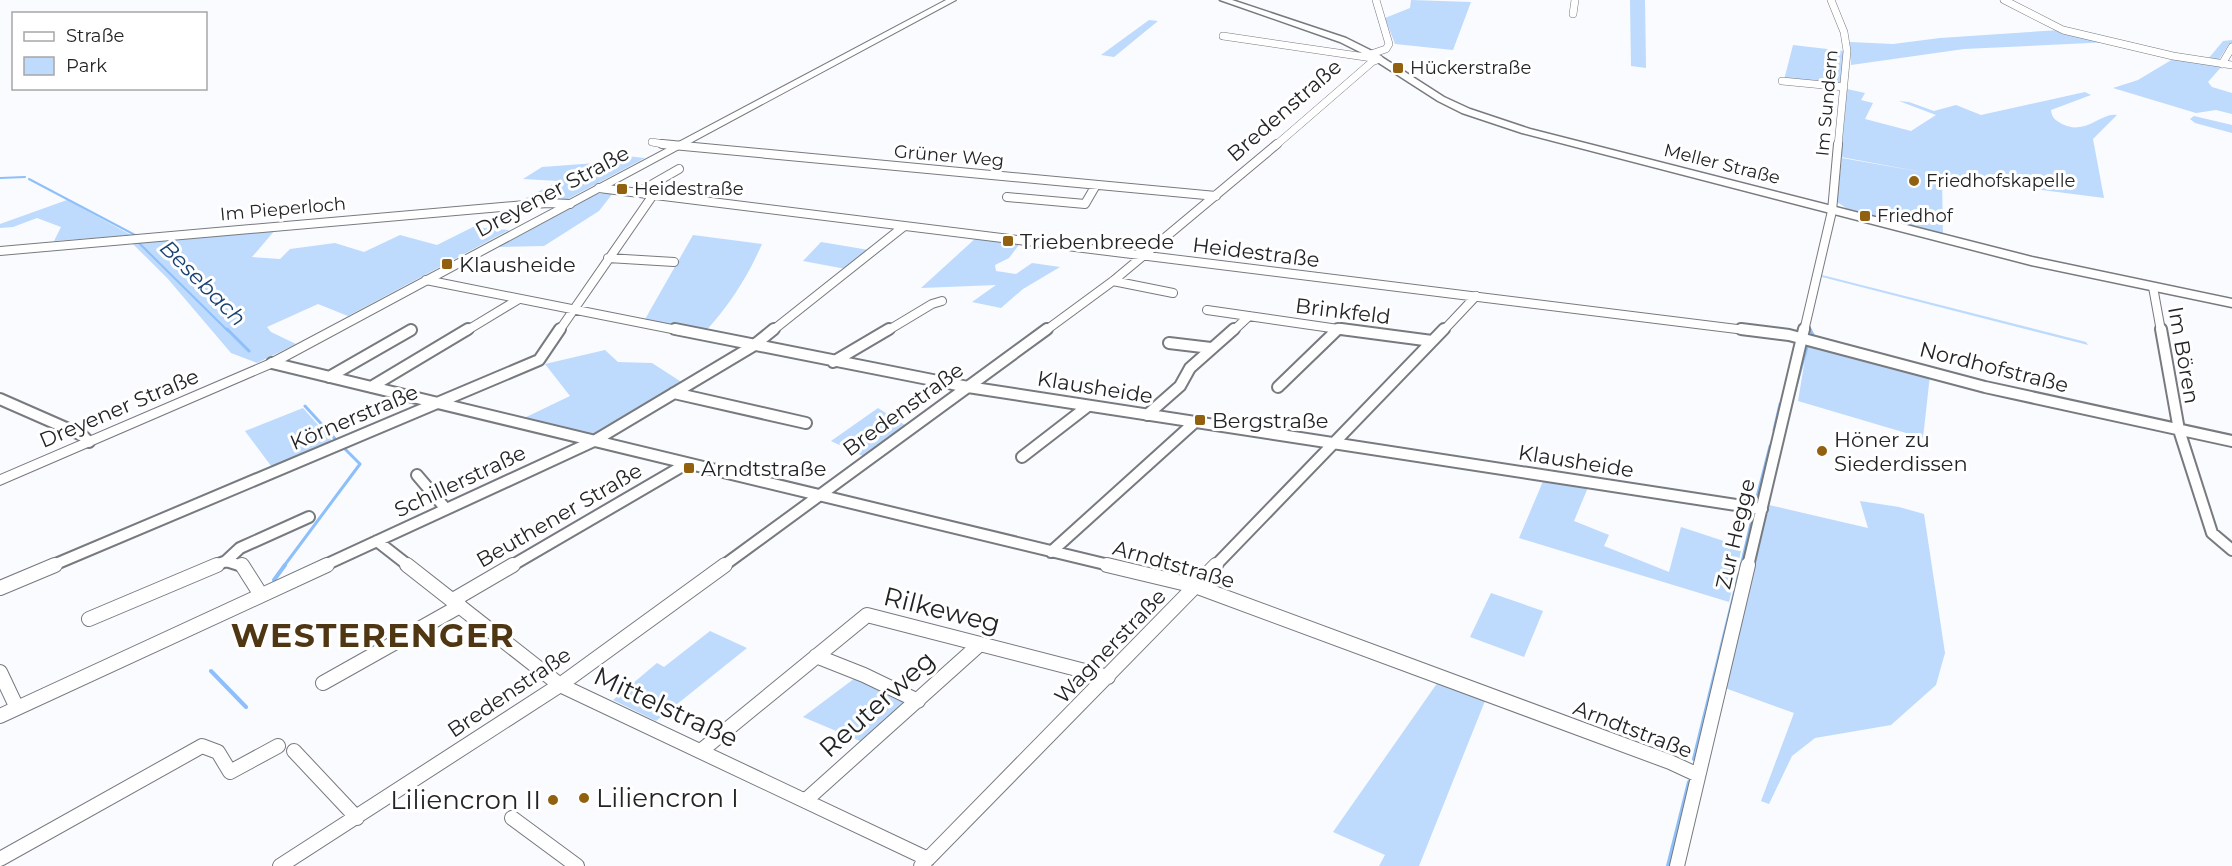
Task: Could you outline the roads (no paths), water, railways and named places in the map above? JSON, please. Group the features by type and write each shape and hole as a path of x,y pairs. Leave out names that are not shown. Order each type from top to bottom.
{"main road":[{"name":"Meller Straße","path":"1224,0 1316,29 1375,56 1441,99 1491,120 1556,140 2031,261 2232,303"}],"street":[{"name":"Dreyener Straße","path":"0,480 272,363 952,0"},
{"path":"1223,36 1375,56 1386,49 1389,44 1376,0"},
{"path":"1573,14 1575,0"},
{"name":"Im Sundern","path":"1831,0 1847,42 1832,211"},
{"path":"2004,0 2063,30 2174,56 2232,65"},
{"path":"2222,63 2232,47"},
{"name":"Bredenstraße","path":"280,866 561,685 1113,281 1216,196 1372,62 1375,56"},
{"path":"1782,81 1844,87"},
{"name":"Grüner Weg","path":"652,142 1216,196"},
{"path":"637,193 679,169"},
{"path":"1007,197 1085,204 1096,185"},
{"name":"Heidestraße","path":"599,188 1801,337"},
{"name":"Körnerstraße","path":"0,588 539,360 653,195"},
{"name":"Im Pieperloch","path":"0,251 547,203 570,204"},
{"name":"Zur Hegge","path":"1677,866 1832,211"},
{"name":"Schillerstraße","path":"0,716 594,441 753,346 903,227"},
{"path":"608,258 674,262"},
{"name":"Klausheide","path":"426,280 968,387 1762,509"},
{"path":"1113,281 1173,293"},
{"name":"Im Bören","path":"2153,287 2179,430"},
{"name":"Wagnerstraße","path":"925,862 1108,678 1476,296"},
{"path":"371,387 519,299"},
{"path":"833,362 932,304 942,301"},
{"name":"Brinkfeld","path":"1207,310 1432,340"},
{"path":"1147,415 1180,386 1190,368 1248,317"},
{"path":"1278,387 1339,328"},
{"path":"329,377 411,330"},
{"name":"Nordhofstraße","path":"1801,337 1985,387 2232,441"},
{"path":"1169,343 1211,348"},
{"name":"Arndtstraße","path":"272,363 1195,586 1670,762 1698,775"},
{"path":"674,393 806,423"},
{"path":"0,399 82,435 89,442"},
{"path":"1022,456 1088,406"},
{"path":"1051,552 1195,422"},
{"path":"2179,430 2212,533 2232,550"},
{"name":"Beuthener Straße","path":"323,682 686,464"},
{"path":"417,475 446,509"},
{"path":"89,619 226,561 240,548 309,517"},
{"name":"Mittelstraße","path":"377,541 561,685 806,800 925,862"},
{"path":"226,561 241,564 261,595"},
{"name":"Rilkeweg","path":"702,750 867,615 1108,678"},
{"name":"Reuterweg","path":"806,800 980,644"},
{"path":"816,656 864,675 918,701"},
{"path":"0,672 17,708"},
{"path":"0,859 202,746 218,752 230,772 278,746"},
{"path":"294,751 357,818"},
{"path":"512,818 577,866"}],"waterway":[{"name":"Besebach","path":"0,178 25,177"},
{"name":"Besebach","path":"29,179 135,235"},
{"name":"Besebach","path":"137,241 228,331"},
{"name":"Besebach","path":"227,329 249,351"},
{"path":"1810,329 1814,337"},
{"path":"1793,397 1808,343"},
{"path":"1774,430 1780,404"},
{"name":"Besebach","path":"305,406 337,441"},
{"path":"1757,497 1770,446"},
{"name":"Besebach","path":"284,566 360,464 343,447"},
{"path":"1741,566 1753,515"},
{"name":"Besebach","path":"274,580 285,565"},
{"path":"1737,584 1739,575"},
{"path":"1694,759 1735,592"},
{"name":"Besebach","path":"211,671 246,707"},
{"path":"1668,866 1689,782"}],"place":[{"name":"Hückerstraße","path":"1398,68"},
{"name":"Friedhofskapelle","path":"1914,181"},
{"name":"Heidestraße","path":"622,189"},
{"name":"Friedhof","path":"1865,216"},
{"name":"Triebenbreede","path":"1008,241"},
{"name":"Klausheide","path":"447,264"},
{"name":"Bergstraße","path":"1200,420"},
{"name":"Höner zu Siederdissen","path":"1822,451"},
{"name":"Arndtstraße","path":"689,468"},
{"name":"Liliencron I","path":"584,798"},
{"name":"Liliencron II","path":"553,800"}],"district":[{"name":"WESTERENGER","path":"373,635"}]}
